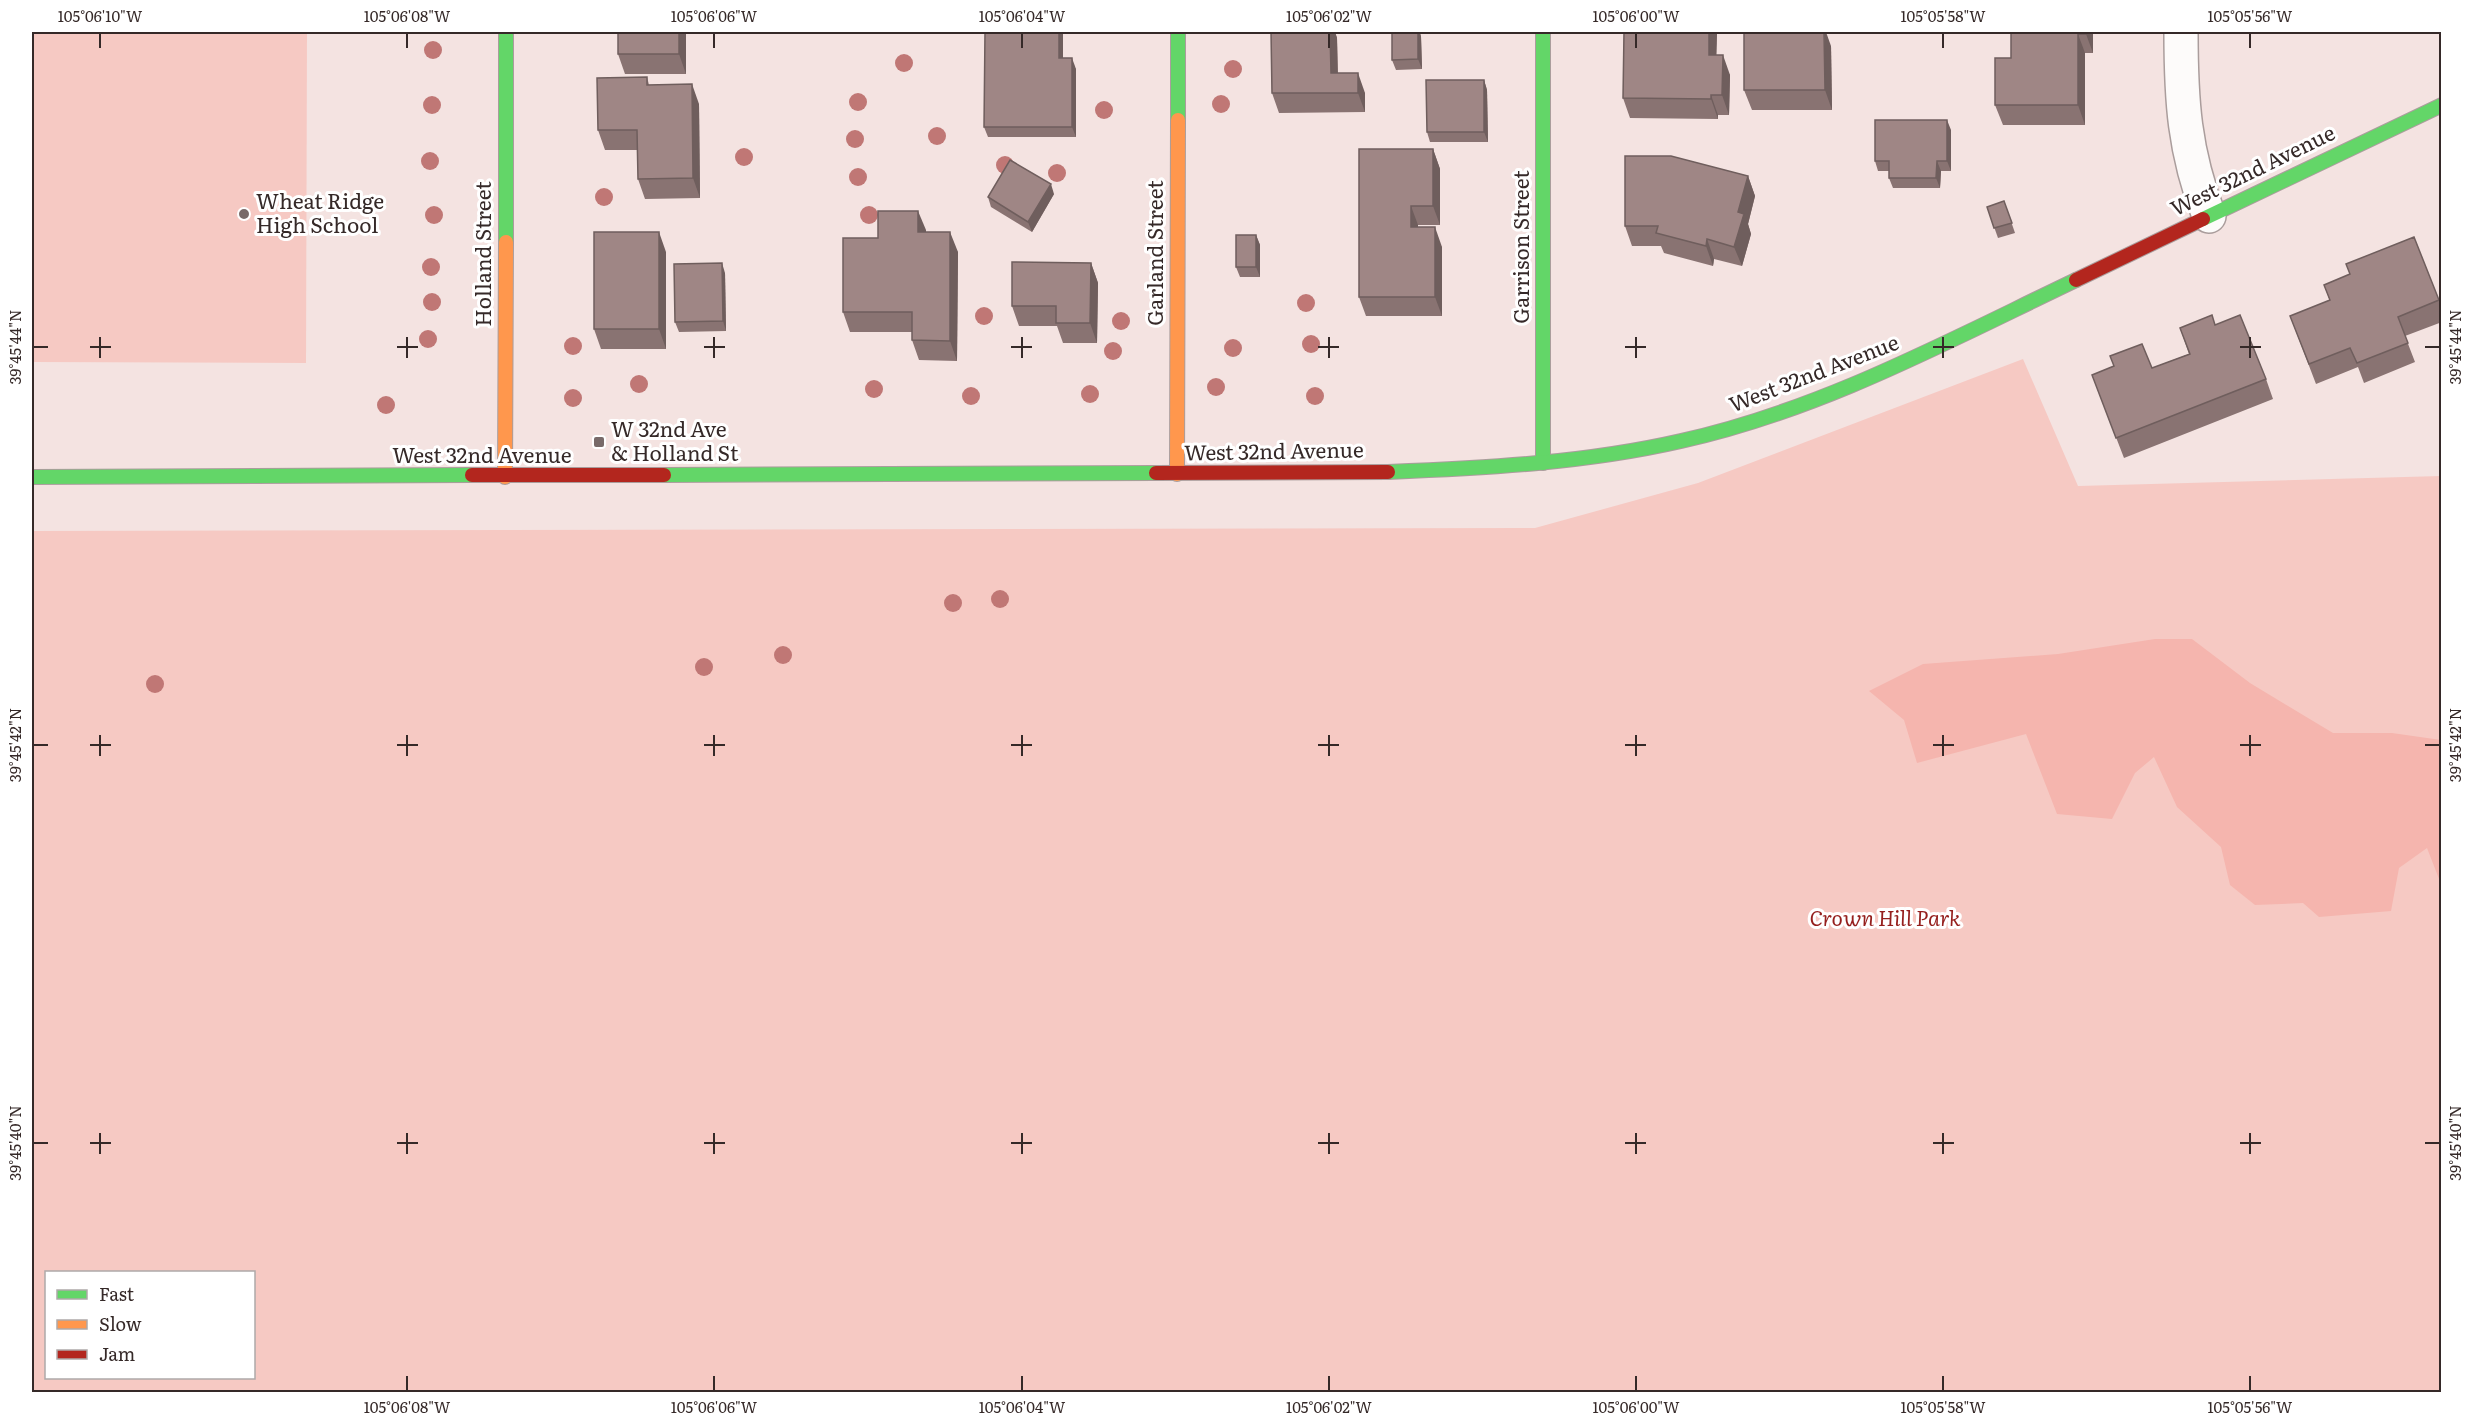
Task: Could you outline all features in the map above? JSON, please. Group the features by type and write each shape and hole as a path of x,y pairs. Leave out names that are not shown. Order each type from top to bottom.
{"street":[{"name":"Holland Street","path":"505,477 506,32"},
{"name":"Garland Street","path":"1177,474 1178,32"},
{"name":"Garrison Street","path":"1543,32 1543,463"},
{"path":"2181,32 2181,77 2186,139 2193,175 2209,216"},
{"name":"West 32nd Avenue","path":"32,477 1383,472 1502,468 1611,455 1681,441 1788,411 1930,351 2442,105"}],"green space":[{"path":"32,32 307,32 306,363 32,362"},
{"name":"Crown Hill Park","path":"2023,359 2078,486 2441,476 2441,1392 32,1392 32,531 1535,528 1698,483"}],"shaded area":[{"path":"2155,639 2192,639 2250,683 2333,733 2392,733 2441,740 2441,884 2427,848 2399,868 2391,911 2319,917 2303,903 2255,905 2230,885 2221,847 2177,807 2154,757 2135,773 2112,819 2057,814 2026,734 1917,763 1904,720 1869,691 1923,664 2058,654"}],"building":[{"path":"618,32 679,32 679,54 618,54"},
{"path":"985,32 1059,32 1059,58 1072,58 1072,127 984,127"},
{"path":"1271,32 1330,32 1331,73 1358,73 1358,93 1272,93"},
{"path":"1392,32 1418,32 1418,59 1392,60"},
{"path":"1624,32 1709,32 1709,55 1723,55 1722,95 1711,95 1711,99 1623,98"},
{"path":"1744,32 1824,32 1825,90 1744,90"},
{"path":"2011,32 2086,32 2086,34 2078,34 2078,105 1995,105 1995,58 2011,58"},
{"path":"647,77 647,85 692,84 693,178 638,179 637,130 598,130 597,78"},
{"path":"1426,80 1484,80 1484,132 1427,132"},
{"path":"1875,120 1947,120 1947,161 1937,161 1936,178 1889,178 1889,161 1875,161"},
{"path":"1359,149 1433,149 1433,206 1411,206 1411,227 1435,227 1435,297 1359,297"},
{"path":"1625,156 1671,156 1748,176 1738,212 1744,214 1734,247 1707,239 1706,246 1656,233 1658,226 1625,226"},
{"path":"1010,160 1051,184 1028,222 988,197"},
{"path":"2004,201 2012,223 1994,228 1987,207"},
{"path":"878,211 918,211 918,232 950,232 950,341 912,340 912,312 843,312 843,238 878,238"},
{"path":"594,232 659,232 659,329 594,329"},
{"path":"1236,235 1256,235 1256,267 1236,267"},
{"path":"2414,237 2439,300 2398,317 2408,343 2357,363 2350,348 2309,364 2290,316 2330,300 2324,285 2350,274 2346,264"},
{"path":"1012,262 1091,263 1090,323 1056,323 1056,306 1012,306"},
{"path":"722,263 723,321 675,322 674,264"},
{"path":"2212,315 2215,325 2240,315 2266,379 2116,438 2092,375 2114,366 2110,356 2142,344 2152,368 2190,354 2180,328"}],"traffic: fast":[{"path":"506,32 506,242"},
{"path":"1178,32 1178,120"},
{"path":"1543,32 1543,463"},
{"path":"2203,219 2442,105"},
{"path":"1388,472 1498,466 1609,455 1733,428 1834,393 1883,372 2076,280"},
{"path":"664,475 1156,473"},
{"path":"32,477 472,475"}],"traffic: slow":[{"path":"1177,474 1178,120"},
{"path":"505,477 506,242"}],"traffic: jam":[{"path":"2076,280 2203,219"},
{"path":"1156,473 1388,472"},
{"path":"472,475 664,475"}],"place":[{"name":"Wheat Ridge High School","path":"244,214"},
{"name":"W 32nd Ave & Holland St","path":"599,442"}]}
